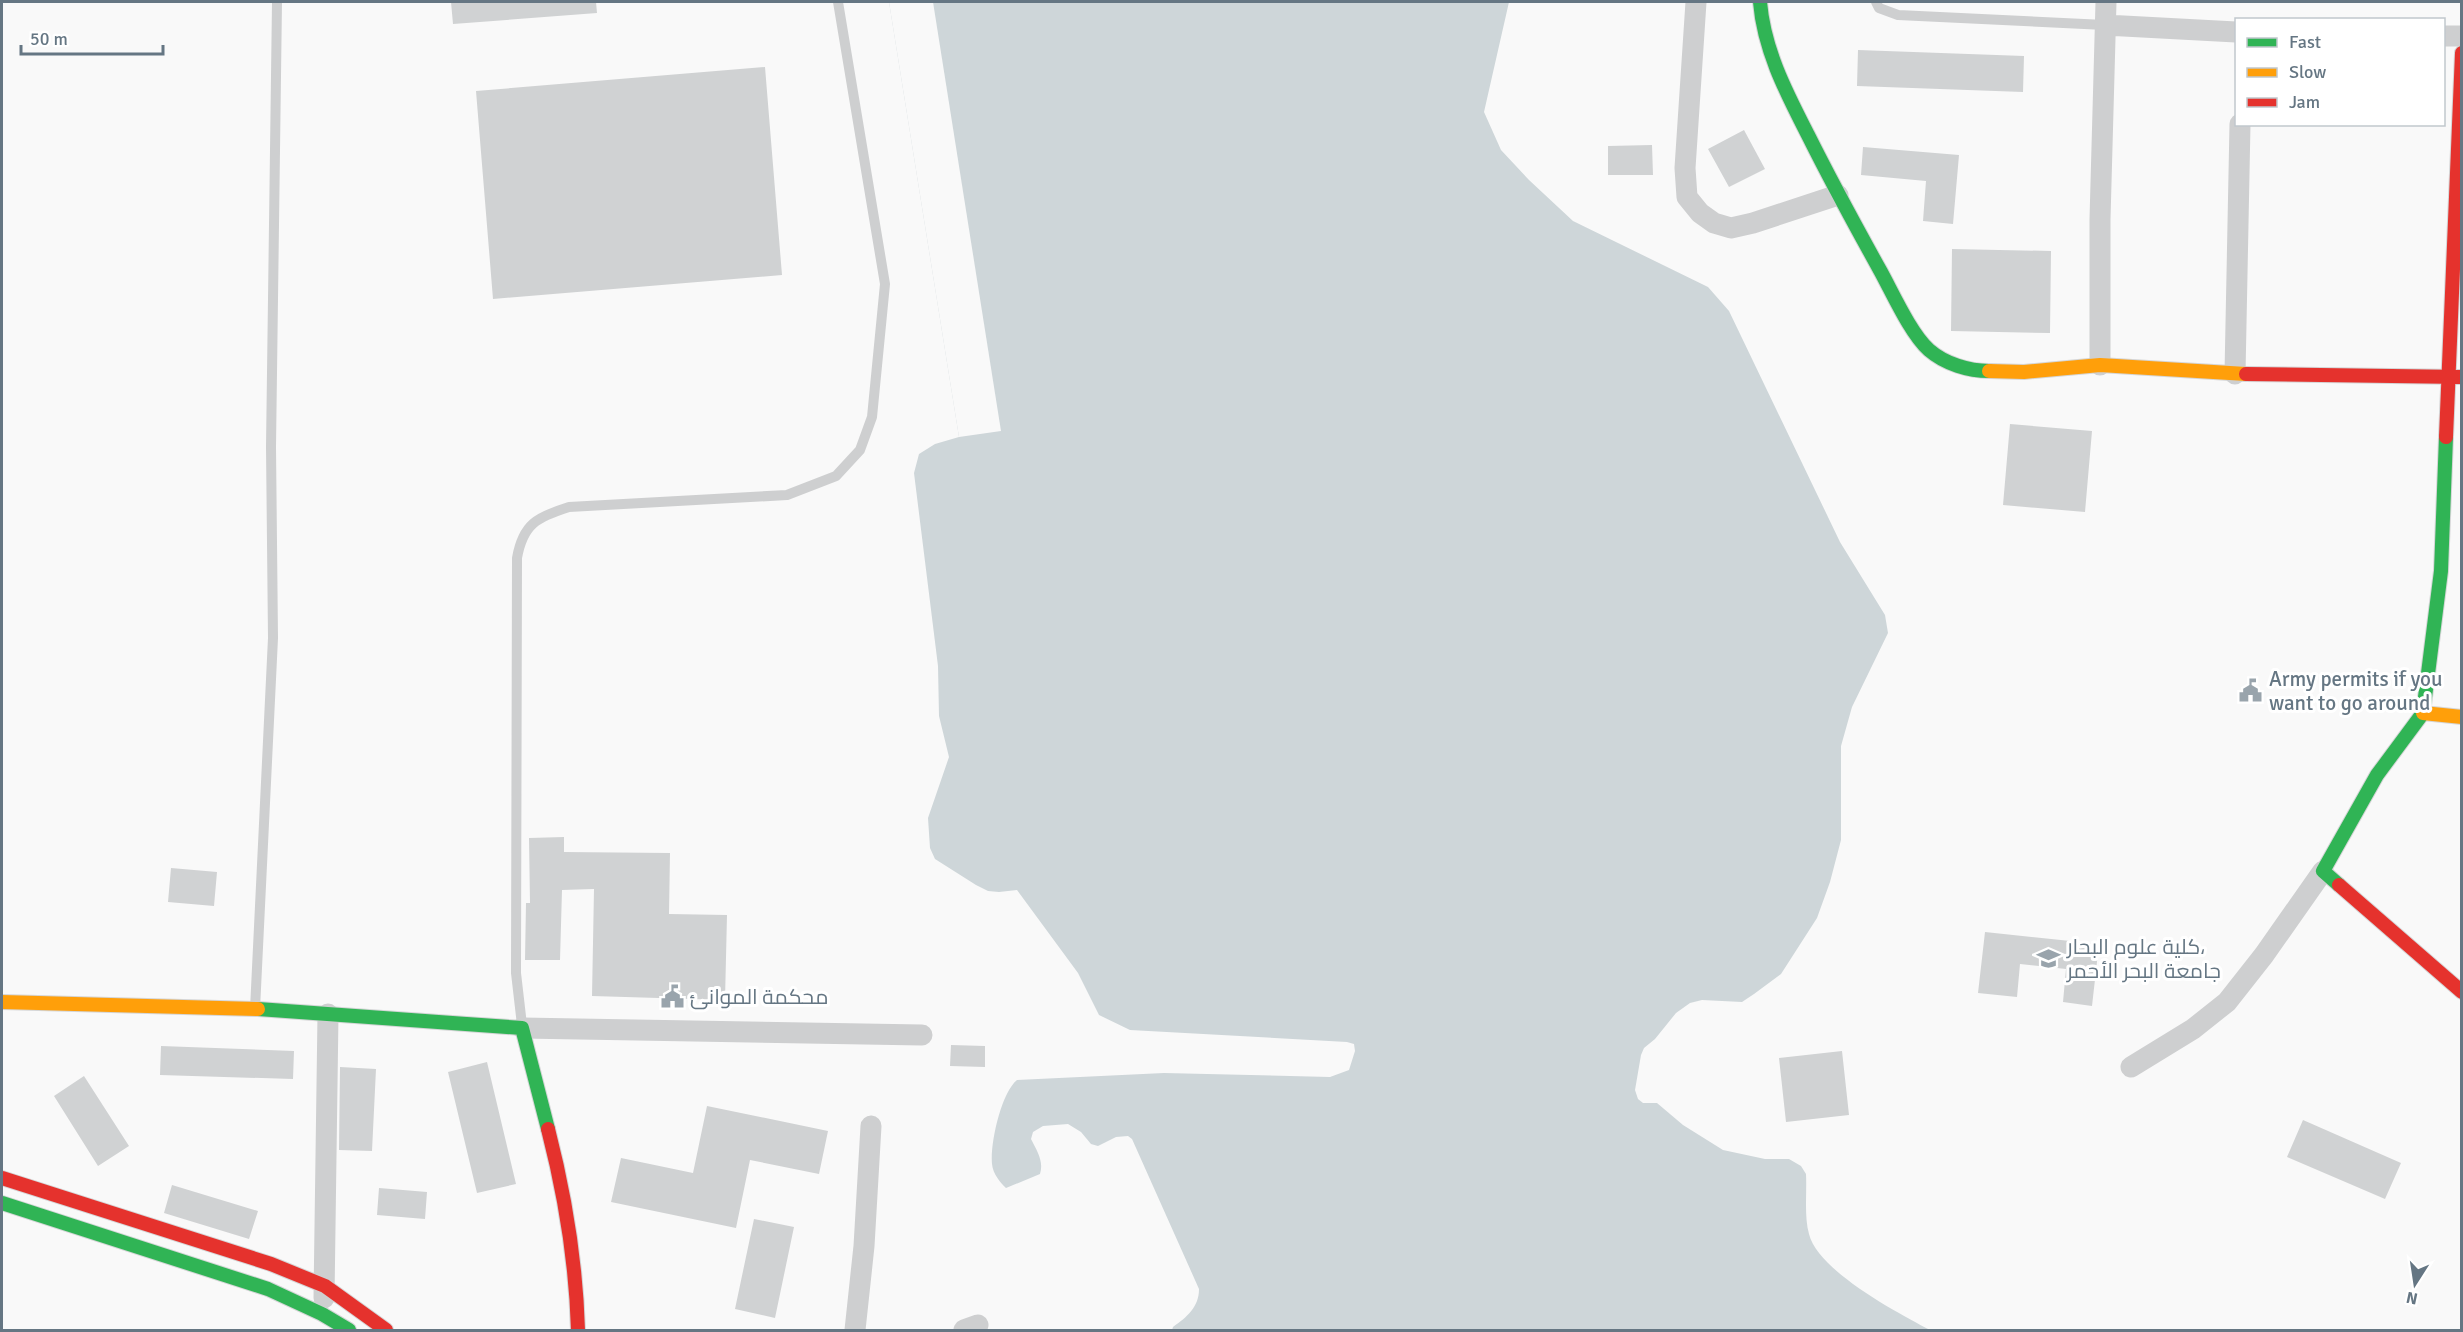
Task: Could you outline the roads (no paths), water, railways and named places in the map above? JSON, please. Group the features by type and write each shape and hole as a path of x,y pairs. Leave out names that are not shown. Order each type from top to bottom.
{"street":[{"path":"1696,2 1685,168 1687,197 1700,213 1714,223 1731,228 1838,195"},
{"path":"1760,2 1762,26 1778,75 1838,195 1910,324 1929,350 1953,364 1975,372 2024,372 2100,365 2235,374 2455,377"},
{"path":"2100,365 2100,219 2106,2"},
{"path":"2104,25 2235,32"},
{"path":"2445,36 2462,36"},
{"path":"2131,1067 2193,1029 2227,1002 2264,955 2323,871 2376,775 2423,713 2441,572 2455,377 2462,53"},
{"path":"2235,374 2240,126"},
{"path":"2423,713 2462,717"},
{"path":"2323,871 2462,992"},
{"path":"2,1002 255,1009 522,1028 922,1035"},
{"path":"322,1314 325,1286 328,1014"},
{"path":"522,1028 566,1208 579,1302 578,1330"},
{"path":"855,1330 864,1246 870,1126"},
{"path":"2,1178 124,1219 271,1264 325,1286 386,1330"},
{"path":"2,1203 268,1288 349,1330"}],"lane":[{"path":"255,1009 273,638 272,447 277,2"},
{"path":"522,1028 516,973 517,558 520,542 527,528 538,519 569,507 787,495 836,476 860,450 872,417 885,284 838,2"},
{"path":"1876,2 1879,8 1898,15 2104,25"}],"place":[{"name":"Army permits if you want to go around","path":"2251,691"},
{"name":"كلية علوم البحار، جامعة البحر الأحمر","path":"2049,959"},
{"name":"محكمة الموانئ","path":"672,997"}]}
